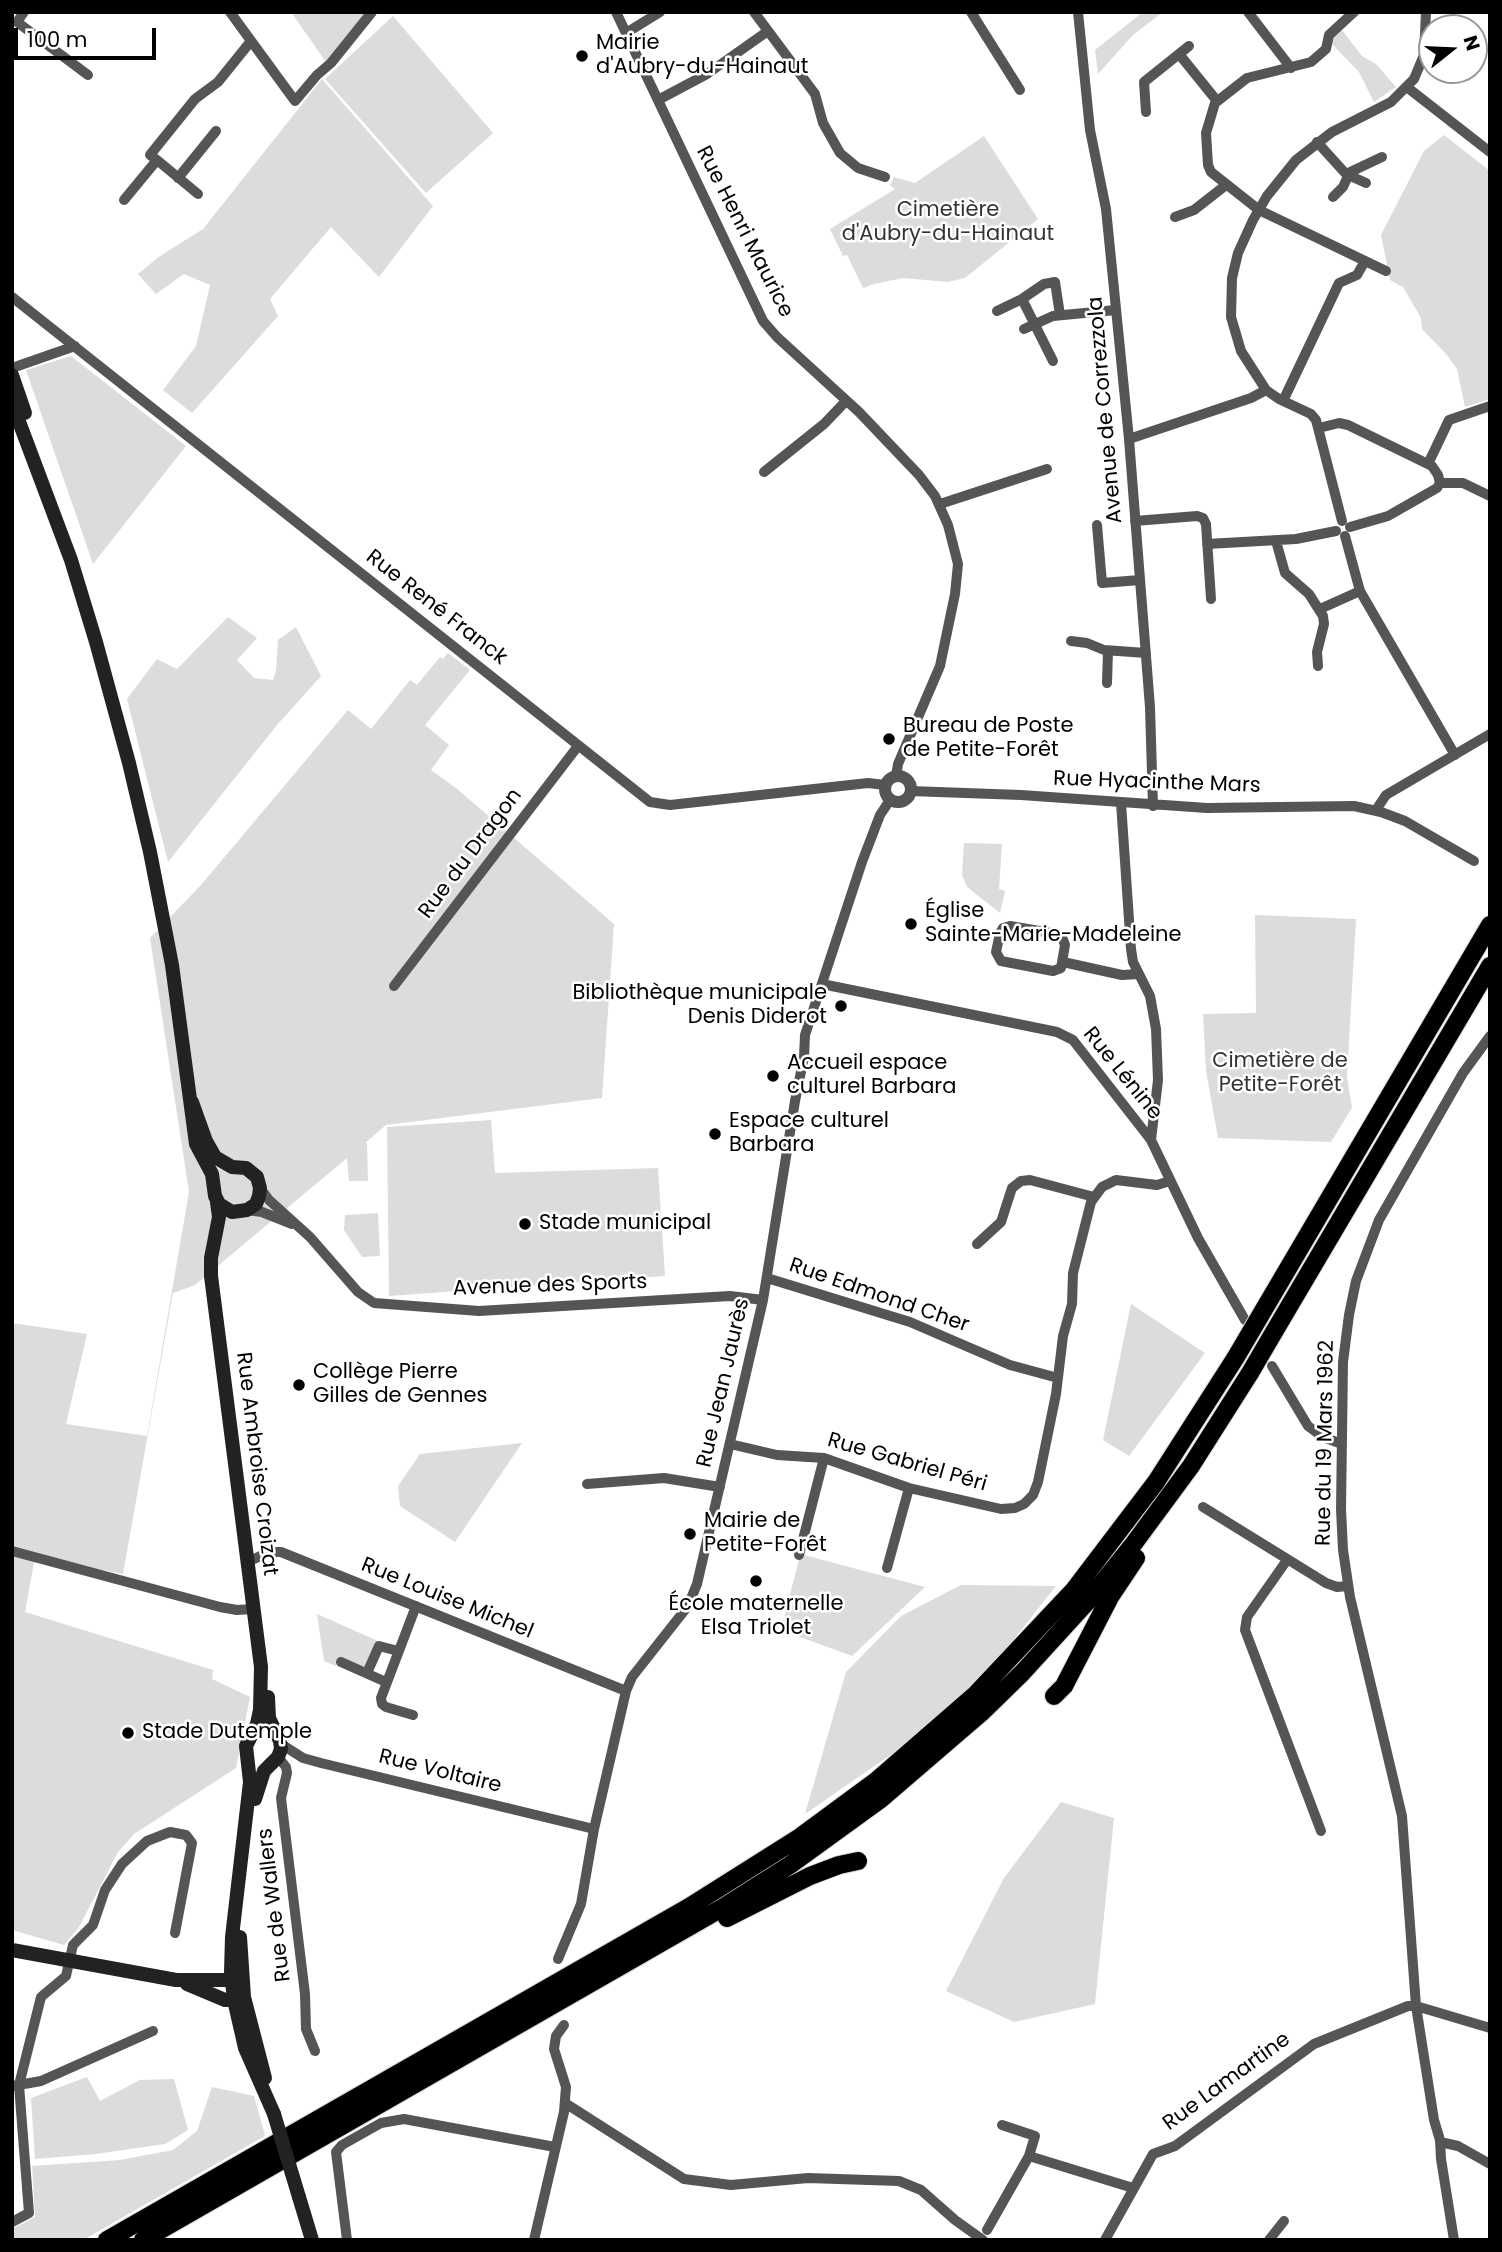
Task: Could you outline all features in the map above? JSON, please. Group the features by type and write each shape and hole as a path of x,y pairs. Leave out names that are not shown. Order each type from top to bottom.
{"highway":[{"path":"107,2240 704,1898 800,1837 876,1781 976,1693 1069,1595 1156,1482 1236,1357 1490,925"},
{"path":"143,2240 722,1908 852,1822 926,1763 988,1707 1047,1647 1110,1574 1210,1439 1490,966"},
{"path":"1055,1696 1064,1686 1105,1605 1143,1546 1170,1494"},
{"path":"625,1965 683,1942 810,1876 858,1861"}],"main road":[{"path":"12,375 96,642 138,798 169,950 192,1102 194,1134 214,1185 217,1202 227,1211 244,1212 257,1201 260,1188 257,1177 251,1171 232,1167 217,1159 210,1150 192,1102"},
{"path":"12,403 46,489"},
{"path":"214,1185 219,1174 232,1167"},
{"name":"Rue Ambroise Croizat","path":"217,1202 219,1217 211,1258 211,1283 260,1660 260,1710 253,1732"},
{"name":"Rue Ambroise Croizat","path":"244,1212 230,1224 222,1240 218,1274 266,1654 269,1713 276,1749"},
{"path":"276,1749 264,1729 253,1732 247,1742 250,1782 232,1937 239,1999 312,2240"},
{"path":"248,1755 260,1764 276,1749"},
{"path":"237,1980 255,1801 262,1776 276,1749"},
{"path":"12,1950 176,1980 237,1980"},
{"path":"176,1980 216,1997 239,1999"}],"street":[{"path":"24,12 17,22 88,75"},
{"path":"230,12 295,101 331,63 372,12"},
{"name":"Rue Henri Maurice","path":"616,12 763,321 919,475 940,505 948,525 957,556 957,587 940,666 898,764 897,776"},
{"path":"626,33 660,12"},
{"path":"754,12 816,94 823,123 840,153 858,167 885,177"},
{"path":"971,12 1020,90"},
{"name":"Avenue de Correzzola","path":"1078,12 1090,130 1105,202 1129,439 1150,714 1153,806"},
{"path":"1248,12 1291,68"},
{"path":"1354,12 1329,35 1324,51 1311,62 1247,78 1217,101 1212,108 1206,130 1208,165 1226,185 1259,210 1386,271"},
{"path":"1426,12 1423,61 1408,88 1386,105 1348,122 1317,142 1292,165 1259,210 1238,253 1230,298 1233,324 1241,351 1266,390 1311,414 1319,428 1360,591 1455,755"},
{"path":"657,100 707,74 768,31"},
{"path":"198,194 150,155 195,99 218,82 251,41"},
{"path":"1146,112 1144,82 1189,46"},
{"path":"1179,54 1217,101"},
{"path":"1408,88 1490,152"},
{"path":"178,178 216,131"},
{"path":"1317,142 1347,175 1366,183"},
{"path":"1333,197 1343,187 1347,175 1382,157"},
{"path":"124,200 157,160"},
{"path":"1175,217 1194,210 1226,185"},
{"path":"1283,401 1339,283 1357,275 1365,261"},
{"path":"997,311 1044,284 1055,282 1060,315"},
{"name":"Rue René Franck","path":"12,297 645,799 660,804 875,782 885,785"},
{"path":"1022,299 1053,361"},
{"path":"1024,329 1060,315 1116,310"},
{"path":"12,368 75,346"},
{"path":"1129,439 1251,398 1266,390"},
{"path":"764,472 824,425 846,401"},
{"path":"1428,464 1449,420 1490,405"},
{"path":"1207,544 1300,539 1343,529 1388,516 1437,488 1440,483 1436,470 1428,464 1345,423 1319,428"},
{"path":"940,505 1047,469"},
{"path":"1440,483 1463,483 1490,496"},
{"path":"1135,521 1199,516 1205,522 1210,599"},
{"path":"1097,525 1102,583 1140,580"},
{"path":"1276,541 1285,573 1307,591 1320,609 1324,624 1317,652 1318,666"},
{"path":"1320,609 1360,591"},
{"path":"1071,641 1087,643 1108,651 1146,653"},
{"path":"1107,683 1108,651"},
{"path":"1376,810 1386,795 1490,734"},
{"name":"Rue du Dragon","path":"394,986 578,746"},
{"path":"897,776 907,780 911,791 902,801 890,800 885,793 885,785 889,779 897,776"},
{"name":"Rue Hyacinthe Mars","path":"911,791 1021,795 1153,806 1207,808 1333,805 1376,810 1410,824 1474,861"},
{"name":"Rue Jean Jaurès","path":"558,1959 580,1909 594,1829 626,1691 635,1673 672,1628 693,1596 708,1544 763,1300 794,1101 804,1057 805,1035 875,826 890,800"},
{"path":"1121,803 1131,949 1150,996 1157,1044 1158,1088 1151,1140"},
{"path":"1010,926 1057,934 1065,942 1063,962 1061,968 1053,971 1003,962 996,952 1000,933 1003,928 1010,926"},
{"path":"1063,962 1122,975 1139,974"},
{"name":"Rue Lénine","path":"822,984 1057,1032 1070,1037 1151,1140 1198,1238 1245,1320"},
{"name":"Rue du 19 Mars 1962","path":"1454,2240 1416,2006 1402,1816 1348,1586 1342,1534 1345,1338 1363,1258 1379,1220 1463,1073 1490,1036"},
{"path":"977,1244 1002,1222 1011,1191 1021,1181 1030,1180 1094,1196 1102,1187 1116,1180 1157,1185 1170,1181"},
{"name":"Avenue des Sports","path":"260,1188 358,1292 370,1301 383,1304 479,1311 730,1296 763,1300"},
{"name":"Rue Gabriel Péri","path":"730,1444 777,1455 824,1458 909,1488 1001,1509 1016,1508 1024,1504 1033,1495 1038,1482 1064,1332 1072,1304 1073,1273 1094,1196"},
{"path":"244,1212 281,1219 299,1227"},
{"name":"Rue Edmond Cher","path":"767,1278 910,1322 1010,1365 1058,1378"},
{"path":"1272,1366 1308,1426 1323,1437 1342,1444"},
{"path":"799,1555 824,1458"},
{"path":"587,1484 664,1478 720,1487"},
{"path":"887,1568 909,1488"},
{"path":"1203,1507 1332,1587 1348,1586"},
{"path":"12,1551 227,1609 253,1609"},
{"name":"Rue Louise Michel","path":"254,1559 270,1552 281,1552 626,1691"},
{"path":"1287,1560 1247,1617 1245,1630 1321,1832"},
{"path":"413,1715 388,1709 382,1704 381,1695 416,1606"},
{"path":"367,1673 379,1646 398,1651"},
{"path":"341,1662 386,1682"},
{"name":"Rue Voltaire","path":"276,1749 314,1761 594,1829"},
{"name":"Rue de Wallers","path":"276,1749 287,1769 281,1798 305,1994 306,2029 315,2051"},
{"path":"12,2222 29,2213 16,2085 41,1997 66,1976 73,1945 93,1925 105,1890 121,1864 147,1842 170,1832 186,1835 192,1843 175,1933"},
{"path":"1416,2006 1490,2028"},
{"name":"Rue Lamartine","path":"1105,2240 1153,2154 1175,2146 1308,2047 1325,2038 1416,2006"},
{"path":"1421,2037 1423,2022 1431,2011"},
{"path":"534,2240 565,2103 566,2087 554,2052 556,2036 564,2025"},
{"path":"16,2085 41,2081 153,2031"},
{"path":"565,2103 684,2179 731,2185 808,2178 904,2182 921,2190 955,2220 985,2235 1029,2157 1035,2136 1002,2125"},
{"path":"347,2240 336,2152 342,2145 382,2123 404,2119 555,2147"},
{"path":"1440,2142 1458,2146 1490,2164"},
{"path":"1029,2157 1133,2188"},
{"path":"1269,2240 1284,2221"}],"green space":[{"path":"291,12 369,12 326,62"},
{"path":"1143,12 1163,12 1133,35 1098,74 1095,50"},
{"path":"393,16 493,133 426,193 325,79"},
{"path":"1342,30 1362,56 1376,64 1396,87 1374,102 1359,72 1331,43 1332,38"},
{"path":"322,79 433,206 379,277 331,227 270,299 278,316 192,413 163,390 196,346 210,285 184,274 156,294 138,274 160,256 203,229"},
{"path":"1444,135 1490,171 1490,399 1465,407 1457,369 1422,329 1421,318 1403,287 1390,280 1381,235 1424,151"},
{"name":"Cimetière d'Aubry-du-Hainaut","path":"984,136 1038,219 965,278 948,282 903,278 863,288 847,255 843,256 830,229 895,189 890,185 894,177 915,183"},
{"path":"71,356 186,446 93,564 26,370"},
{"path":"228,617 257,638 237,660 254,678 273,680 278,640 296,627 321,676 277,725 168,862 127,699 157,659 177,669"},
{"path":"448,653 470,670 425,725 449,745 431,770 456,788 614,924 602,1098 386,1125 365,1143 368,1181 349,1181 347,1158 195,1285 173,1293 123,1574 35,1557 25,1612 213,1670 212,1679 250,1697 236,1768 134,1834 118,1852 79,1927 64,1945 12,1930 12,1323 87,1334 66,1424 147,1436 189,1192 150,938 201,885 348,710 371,729 410,680 417,685 440,657 443,659"},
{"path":"964,843 1002,844 999,889 1005,891 1000,913 967,887 962,875"},
{"name":"Cimetière de Petite-Forêt","path":"1255,915 1356,919 1347,1077 1352,1108 1331,1142 1218,1138 1206,1071 1203,1014 1256,1013"},
{"name":"Stade municipal","path":"491,1120 495,1173 658,1168 665,1276 389,1296 387,1127"},
{"path":"378,1213 380,1256 362,1257 344,1230 345,1215"},
{"path":"1131,1304 1205,1353 1129,1456 1103,1440"},
{"path":"522,1443 455,1542 400,1506 398,1486 420,1454"},
{"path":"804,1555 925,1587 852,1656 781,1630 799,1559"},
{"path":"961,1585 1056,1586 992,1667 915,1738 805,1814 846,1672 901,1616"},
{"path":"317,1614 378,1641 368,1665 361,1667 339,1659 336,1666 324,1661"},
{"path":"1061,1802 1114,1818 1095,2004 1014,2022 946,1991 1004,1878"},
{"path":"87,2077 100,2101 140,2080 174,2079 188,2130 165,2144 35,2159 31,2098"},
{"path":"212,2087 254,2096 265,2136 83,2240 12,2240 12,2229 35,2217 32,2166 120,2160 173,2150 197,2131"}],"place":[{"name":"Mairie d'Aubry-du-Hainaut","path":"582,56"},
{"name":"Bureau de Poste de Petite-Forêt","path":"889,739"},
{"name":"Église Sainte-Marie-Madeleine","path":"911,924"},
{"name":"Bibliothèque municipale Denis Diderot","path":"841,1006"},
{"name":"Accueil espace culturel Barbara","path":"773,1076"},
{"name":"Espace culturel Barbara","path":"715,1134"},
{"name":"Stade municipal","path":"525,1224"},
{"name":"Collège Pierre Gilles de Gennes","path":"299,1385"},
{"name":"Mairie de Petite-Forêt","path":"690,1534"},
{"name":"École maternelle Elsa Triolet","path":"756,1581"},
{"name":"Stade Dutemple","path":"128,1733"}]}
